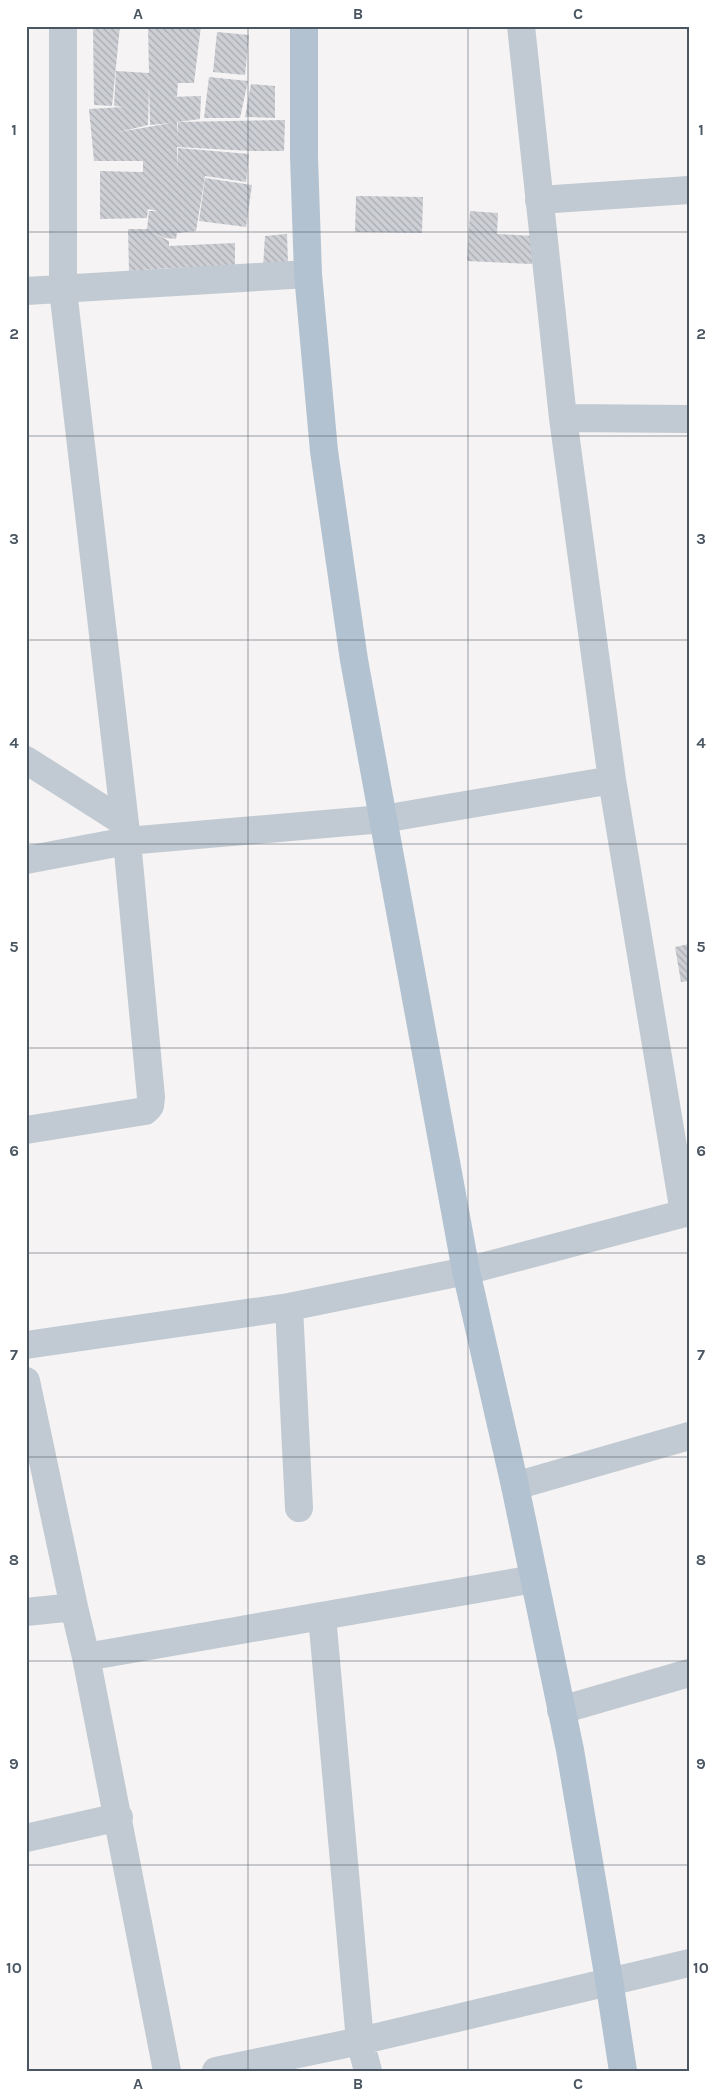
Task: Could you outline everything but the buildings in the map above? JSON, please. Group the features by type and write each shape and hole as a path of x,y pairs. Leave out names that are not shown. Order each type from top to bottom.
{"main road":[{"path":"304,26 304,157 308,274 324,451 354,660 466,1271 515,1486 561,1710 609,1980 623,2071"}],"street":[{"path":"26,1130 145,1111 150,1106 152,1097 126,832 64,290 63,26"},
{"path":"26,1345 289,1307 466,1271 687,1213 612,780 563,418 521,26"},
{"path":"539,200 689,190"},
{"path":"26,291 308,274"},
{"path":"563,418 689,419"},
{"path":"26,760 126,832"},
{"path":"26,860 126,832 383,819 612,780"},
{"path":"289,1307 299,1508"},
{"path":"26,1381 119,1817 167,2071"},
{"path":"515,1486 689,1436"},
{"path":"86,1657 534,1579"},
{"path":"26,1612 74,1607"},
{"path":"322,1616 360,2041 368,2071"},
{"path":"561,1710 689,1673"},
{"path":"26,1838 119,1817"},
{"path":"216,2071 360,2041 609,1980 689,1963"}]}
